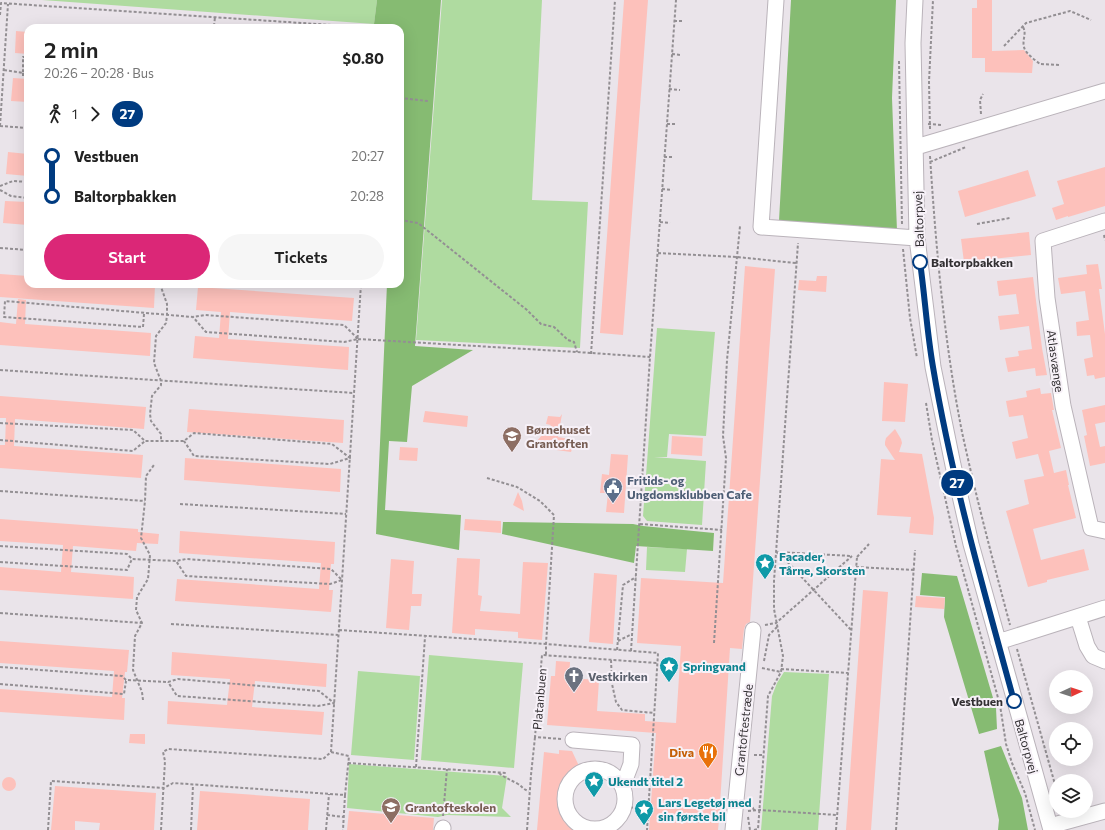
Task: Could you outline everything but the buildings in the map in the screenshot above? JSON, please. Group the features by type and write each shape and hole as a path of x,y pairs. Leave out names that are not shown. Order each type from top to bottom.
{"street":[{"path":"776,0 761,227 917,238"},
{"name":"Baltorpvej","path":"915,0 913,43 923,145 917,238 933,367 971,544 1050,828"},
{"path":"923,145 1105,92"},
{"name":"Atlasvænge","path":"1105,221 1043,241 1047,298 1063,406 1091,528 1105,531"},
{"path":"998,642 1105,608"},
{"path":"1078,617 1087,646 1093,656 1105,661"},
{"name":"Grantoftestræde","path":"733,830 759,628"},
{"path":"573,740 632,746 631,764 623,785"},
{"path":"597,768 608,770 616,776 623,785 626,795 625,806 621,815 612,827 594,829 584,827 575,821 568,813 565,802 566,792 570,782 577,774 587,769 597,768"},
{"path":"1050,828 1105,810"}],"path":[{"path":"591,354 615,0"},
{"path":"631,651 650,357 676,0"},
{"path":"933,0 929,82 923,145 935,228 944,317 962,430 979,510 1052,774"},
{"path":"0,15 1,3 318,24"},
{"path":"8,4 0,126 24,128"},
{"path":"1004,46 1026,23 1070,11 1091,20"},
{"path":"214,24 215,17"},
{"path":"674,20 684,21"},
{"path":"1023,27 1025,31 1024,48 1026,51 1040,64 1060,65"},
{"path":"672,54 681,55"},
{"path":"24,57 24,76"},
{"path":"4,70 23,72"},
{"path":"669,89 680,90"},
{"path":"981,115 980,100 983,94"},
{"path":"404,98 428,101"},
{"path":"667,124 674,124"},
{"path":"664,157 673,157"},
{"path":"0,186 13,181 24,182"},
{"path":"662,189 672,190"},
{"path":"0,190 11,196 24,198"},
{"path":"977,224 1010,218"},
{"path":"404,221 418,224 527,310 541,324 554,327 568,340 574,342 577,352"},
{"path":"660,222 670,223"},
{"path":"714,643 726,458 723,436 727,360 740,226"},
{"path":"754,830 758,829 760,810 768,696 781,670 783,656 776,623 774,602 776,552 799,230"},
{"path":"0,248 24,250"},
{"path":"658,253 737,257 796,263"},
{"path":"161,288 167,304 167,315 166,324 156,336 154,363 161,381 161,385 153,393 150,414 151,421 161,434 161,441"},
{"path":"160,830 164,788 165,761 163,752 168,749 323,759 330,752 361,288"},
{"path":"4,314 5,301 144,314 193,317 205,315 344,325 358,339"},
{"path":"0,314 4,314 4,317 143,327 144,314"},
{"path":"193,317 206,332 344,342 358,339 650,357"},
{"path":"0,370 354,393"},
{"path":"0,423 133,430 145,441"},
{"path":"0,440 133,451 145,441 184,441 194,433 332,444 350,458"},
{"path":"184,441 194,456 330,464 350,458"},
{"path":"142,623 136,610 137,597 148,579 150,560 149,551 141,538 146,501 146,476 154,464"},
{"path":"487,478 517,486 540,501 554,515 546,656"},
{"path":"0,491 146,501"},
{"path":"180,504 346,514"},
{"path":"640,524 722,530"},
{"path":"836,830 857,557 869,544"},
{"path":"0,546 127,554 132,559 176,561 186,559 331,569 342,580"},
{"path":"896,830 915,550"},
{"path":"776,552 857,557"},
{"path":"776,552 781,555 852,631"},
{"path":"759,628 776,623 852,556"},
{"path":"0,562 127,570 132,559"},
{"path":"176,561 186,576 330,584 342,580"},
{"path":"856,567 914,570"},
{"path":"617,650 623,585 636,577"},
{"path":"0,613 142,623"},
{"path":"142,623 135,636 133,670 138,681 143,700"},
{"path":"172,624 338,635"},
{"path":"777,627 769,635 763,668 848,673"},
{"path":"339,630 658,653 646,830"},
{"path":"618,641 632,634"},
{"path":"416,767 425,637"},
{"name":"Platanbuen","path":"573,740 535,737 542,655 657,664"},
{"path":"611,660 612,684 616,702 622,710 654,713"},
{"path":"0,667 122,676 126,680 138,681 168,682 178,679 319,691 334,703"},
{"path":"0,684 124,694 126,680"},
{"path":"168,682 177,696 318,706 334,703"},
{"path":"527,830 529,791 535,737"},
{"path":"330,752 349,756 343,830"},
{"path":"753,755 764,755"},
{"path":"348,762 507,773"},
{"path":"442,829 447,769"},
{"path":"498,773 519,784 523,789 529,791"},
{"path":"48,830 51,781 164,788 173,783 345,795"},
{"path":"191,830 193,784"},
{"path":"326,830 329,794"},
{"path":"625,806 648,811"},
{"path":"752,811 760,810 837,815"},
{"path":"327,815 344,817"}],"green space":[{"path":"42,0 377,0 374,24"},
{"path":"377,0 441,0 415,346 473,350 412,386 407,442 389,441 385,510 461,515 459,550 376,534 387,288 404,288 404,24 374,24"},
{"path":"442,0 542,0 532,200 588,202 580,348 416,340"},
{"path":"791,0 896,0 892,98 897,231 779,221"},
{"path":"657,328 715,332 706,436 669,434 667,457 654,457 706,461 702,525 647,521 643,516"},
{"path":"503,522 633,524 714,533 713,551 636,546 634,563 502,534"},
{"path":"647,547 687,549 685,572 646,570"},
{"path":"922,573 957,576 996,708 997,729 979,734 944,617 945,597 920,595"},
{"path":"429,655 523,663 514,768 421,760"},
{"path":"358,671 420,676 414,760 351,755"},
{"path":"784,672 829,674 818,830 761,830 772,696 777,683"},
{"path":"1001,746 1022,798 1028,830 998,830 999,820 984,751"},
{"path":"349,764 507,776 502,808 511,817 447,815 438,817 347,808"}],"bus line":[{"name":"27","path":"920,262 933,367 953,465 971,544 1014,701"}],"place":[{"name":"Baltorpbakken","path":"920,262"},
{"name":"Børnehuset Grantoften","path":"512,453"},
{"name":"Fritids- og Ungdomsklubben Cafe","path":"613,504"},
{"name":"Facader, Tårne, Skorsten","path":"765,580"},
{"name":"Springvand","path":"669,683"},
{"name":"Vestkirken","path":"574,693"},
{"name":"Vestbuen","path":"1014,701"},
{"name":"Diva","path":"708,769"},
{"name":"Ukendt titel 2","path":"594,798"},
{"name":"Grantofteskolen","path":"391,824"},
{"name":"Lars Legetøj med sin første bil","path":"644,826"}]}
